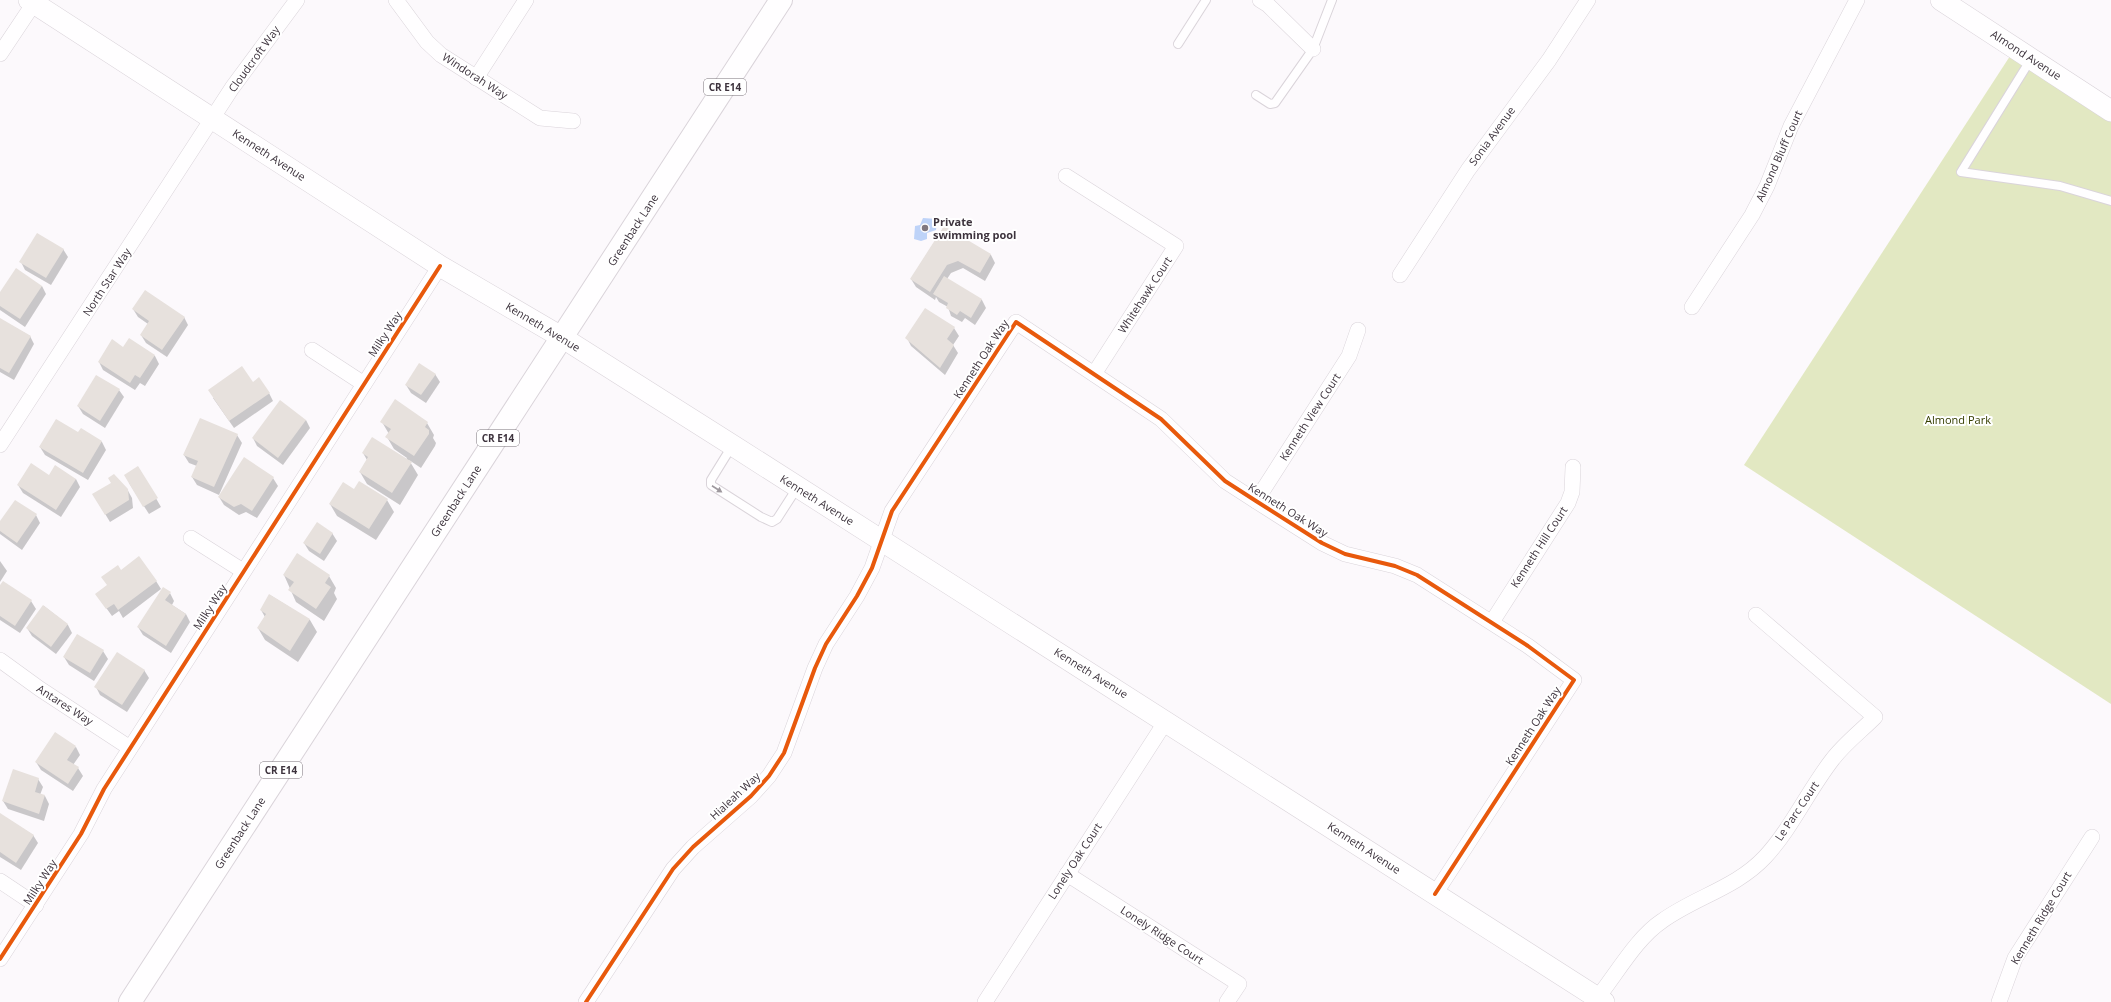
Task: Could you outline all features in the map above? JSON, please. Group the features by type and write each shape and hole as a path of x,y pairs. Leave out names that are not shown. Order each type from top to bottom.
{"main road":[{"name":"Greenback Lane","path":"130,1002 563,338 781,0"},
{"name":"Almond Avenue","path":"1941,0 2111,111"},
{"name":"Kenneth Avenue","path":"32,2 440,266 563,338 1166,721 1598,1001"}],"street":[{"name":"Cloudcroft Way","path":"214,120 237,82 297,0"},
{"name":"Windorah Way","path":"396,0 427,42 441,55 540,118 573,121"},
{"path":"476,78 526,0"},
{"path":"1260,0 1268,5 1313,49"},
{"name":"Sonia Avenue","path":"1400,275 1468,170 1549,60 1588,0"},
{"name":"Almond Bluff Court","path":"1692,307 1752,215 1767,186 1791,126 1857,0"},
{"path":"0,54 32,2"},
{"name":"North Star Way","path":"0,445 214,120"},
{"name":"Whitehawk Court","path":"1066,176 1176,246 1094,374"},
{"name":"Milky Way","path":"0,959 81,834 104,789 130,748 440,266"},
{"name":"Kenneth Oak Way","path":"882,541 892,511 1016,322 1161,419 1216,472 1256,501 1322,543 1345,554 1395,566 1417,575 1492,622 1574,680 1435,894"},
{"name":"Kenneth View Court","path":"1256,501 1348,356 1358,330"},
{"path":"312,350 364,384"},
{"name":"Kenneth Hill Court","path":"1492,622 1568,503 1572,492 1573,468"},
{"path":"191,538 244,572"},
{"name":"Hialeah Way","path":"586,1002 673,869 693,847 751,796 770,776 781,759 790,741 815,668 826,644 857,596 872,568 882,541"},
{"name":"Le Parc Court","path":"1598,1001 1643,938 1660,922 1680,909 1725,888 1746,874 1764,858 1831,760 1875,717 1756,615"},
{"name":"Antares Way","path":"0,660 40,689 130,748"},
{"name":"Lonely Oak Court","path":"985,1002 1166,721"},
{"name":"Kenneth Ridge Court","path":"1999,1002 2015,958 2092,837"},
{"name":"Lonely Ridge Court","path":"1067,874 1239,984 1227,1002"},
{"path":"0,881 36,905"}],"lane":[{"path":"1178,44 1206,0"},
{"path":"1256,95 1270,104 1275,103 1313,49 1332,0"},
{"path":"2031,59 1961,172 2060,186 2111,201"},
{"path":"732,445 711,480 711,485 761,517 772,522 778,519 797,488"}],"green space":[{"name":"Almond Park","path":"2012,53 2111,117 2111,704 1744,465"}],"water":[{"name":"Private swimming pool","path":"923,218 937,219 936,230 927,233 927,239 921,241 914,239 915,226 920,225"}],"building":[{"path":"944,226 991,254 980,273 958,261 947,265 930,292 910,279"},
{"path":"37,233 64,249 46,278 19,262"},
{"path":"16,268 42,286 20,319 0,306 0,292"},
{"path":"944,276 982,299 971,318 960,311 957,315 946,308 948,303 933,294"},
{"path":"145,290 185,317 162,350 140,335 149,321 132,309"},
{"path":"925,308 955,327 947,339 954,345 940,368 905,338"},
{"path":"0,318 31,336 9,373 0,368"},
{"path":"129,338 155,355 140,378 135,375 130,383 98,362 112,339 123,347"},
{"path":"419,363 436,374 421,395 405,385"},
{"path":"242,366 253,382 259,377 270,393 229,421 208,390"},
{"path":"96,375 120,389 100,421 77,406"},
{"path":"395,399 428,422 425,427 429,430 429,434 414,456 385,437 391,429 380,422"},
{"path":"280,400 306,420 278,458 252,438"},
{"path":"200,418 238,434 214,487 191,477 198,461 183,455"},
{"path":"56,419 78,432 81,428 102,441 83,473 39,447"},
{"path":"372,437 412,462 392,493 359,472 368,457 362,453"},
{"path":"244,457 274,477 252,511 241,504 234,507 218,497"},
{"path":"31,463 49,475 55,465 76,479 56,510 17,485"},
{"path":"138,466 158,498 143,507 124,475"},
{"path":"114,474 128,489 129,500 105,515 92,494 111,483 108,478"},
{"path":"359,481 388,499 369,529 329,504 343,482 354,489"},
{"path":"15,500 37,514 17,543 0,531 0,521"},
{"path":"317,522 333,533 320,554 303,543"},
{"path":"297,553 330,575 325,583 331,587 316,609 288,590 294,582 283,575"},
{"path":"139,556 157,581 118,610 114,604 106,609 95,594 107,585 101,577 118,565 121,570"},
{"path":"3,581 32,600 15,626 0,616 0,585"},
{"path":"163,587 171,592 165,600 186,614 166,646 137,627"},
{"path":"269,594 310,619 290,651 257,628 266,614 260,610"},
{"path":"43,605 68,624 51,647 26,628"},
{"path":"77,634 104,650 90,673 63,657"},
{"path":"117,652 145,670 122,705 94,687"},
{"path":"55,732 76,746 67,760 79,767 68,784 35,762"},
{"path":"13,769 39,778 35,792 45,795 39,814 2,801"},
{"path":"0,813 34,835 16,863 0,852"}],"cycle path":[{"path":"0,959 81,834 104,789 440,266"},
{"path":"586,1002 673,869 693,847 751,796 769,776 784,753 815,668 826,644 857,596 872,568 892,511 1016,322 1161,419 1225,481 1256,501 1322,543 1345,554 1395,566 1417,575 1528,646 1574,680 1435,894"}],"place":[{"name":"Private swimming pool","path":"925,228"}]}
